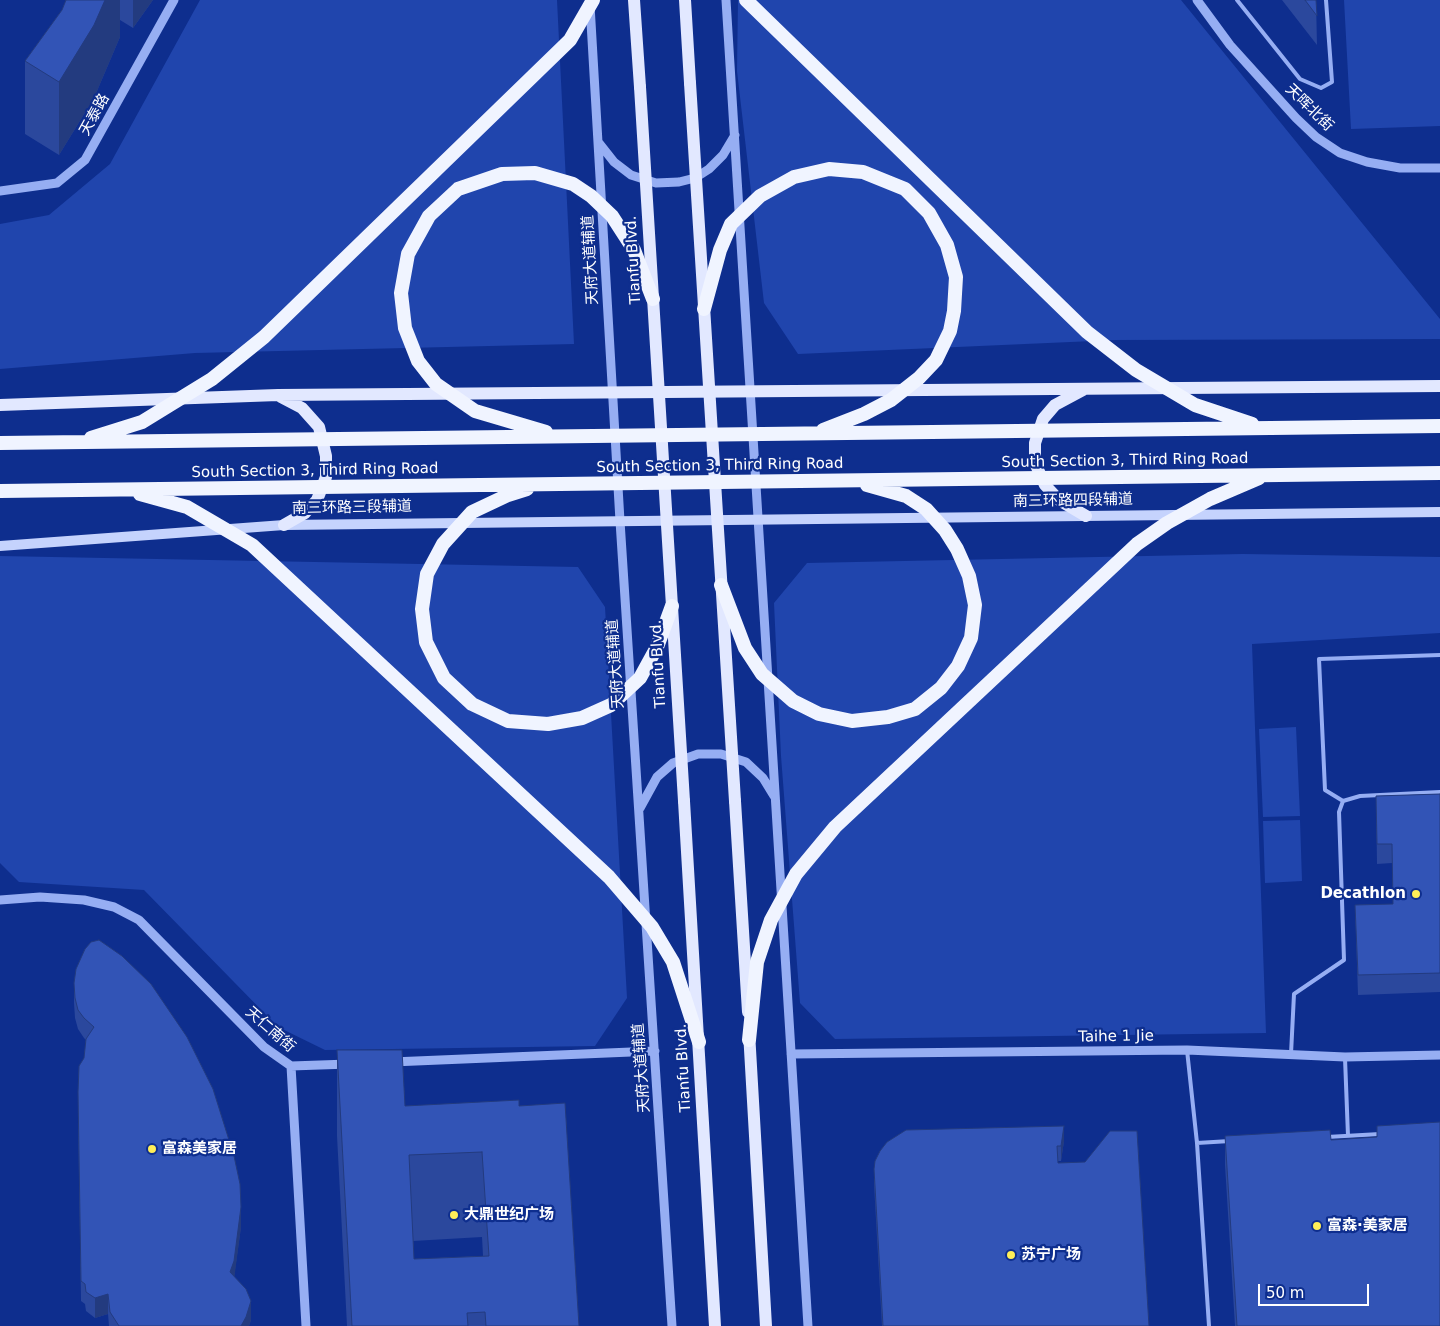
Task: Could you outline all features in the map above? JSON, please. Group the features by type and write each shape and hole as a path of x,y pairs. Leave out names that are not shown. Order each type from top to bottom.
{"highway":[{"path":"77,442 142,422 212,379 264,337 570,40 591,0"},
{"path":"746,0 756,12 1087,332 1136,370 1195,404 1262,428"},
{"path":"704,309 720,250 731,224 760,196 794,177 829,169 863,172 905,189 929,213 947,245 956,277 954,311 950,331 936,360 919,378 891,400 864,414 816,433"},
{"path":"561,436 475,411 436,384 418,361 405,328 401,293 408,254 429,216 458,188 502,174 535,173 573,184 591,196 612,216 634,250 653,298"},
{"name":"South Section 3, Third Ring Road","path":"0,443 1440,426"},
{"name":"South Section 3, Third Ring Road","path":"0,491 1440,473"},
{"path":"749,1040 758,962 771,920 796,874 835,827 1137,544 1167,523 1210,499 1266,475"},
{"path":"721,585 745,648 762,674 793,701 819,714 852,721 888,718 915,709 941,688 958,666 971,638 975,605 969,576 957,549 945,530 926,509 906,496 852,480"},
{"path":"540,484 508,495 472,512 442,544 426,574 422,608 426,642 444,678 472,704 508,721 548,724 582,718 611,705 640,678 657,647 672,606"},
{"path":"122,490 187,507 252,545 609,877 652,927 673,962 699,1042"}],"main road":[{"name":"Tianfu Blvd.","path":"634,0 715,1326"},
{"path":"685,0 766,1326"},
{"path":"0,405 278,396 1440,386"},
{"path":"1085,389 1055,405 1044,419 1035,443 1035,463 1045,485 1059,500 1086,516"},
{"path":"278,396 302,408 319,427 326,456 326,477 317,500 305,513 284,525"},
{"name":"南三环路四段辅道","path":"706,520 1440,512"},
{"name":"南三环路三段辅道","path":"0,546 284,525 706,520"}],"street":[{"name":"天泰路","path":"0,191 58,183 85,160 174,0"},
{"name":"天府大道辅道","path":"591,0 620,521 672,1326"},
{"path":"726,0 808,1326"},
{"name":"天晖北街","path":"1197,0 1230,44 1296,118 1316,137 1340,153 1367,162 1400,168 1440,168"},
{"path":"598,143 614,162 631,175 656,183 679,182 694,178 709,169 723,155 735,134"},
{"path":"639,808 657,777 673,763 698,754 722,754 746,762 763,778 776,799"},
{"name":"天仁南街","path":"0,900 40,897 84,900 114,907 139,920 264,1047 292,1066 360,1063"},
{"name":"Taihe 1 Jie","path":"791,1054 1187,1050 1345,1057 1440,1055"},
{"path":"379,1063 655,1051"},
{"path":"292,1066 306,1326"}],"lane":[{"path":"1237,0 1300,79 1321,88 1332,82 1326,0"},
{"path":"1440,655 1319,659 1325,790 1343,801 1360,796 1440,792"},
{"path":"1291,1054 1294,994 1344,960 1340,812 1343,801"},
{"path":"1187,1050 1197,1143 1209,1326"},
{"path":"1345,1057 1348,1136"},
{"path":"1320,1137 1385,1134"},
{"path":"1197,1143 1235,1141"}],"shaded area":[{"path":"200,0 557,0 574,344 195,353 0,369 0,224 49,215 110,164"},
{"path":"738,0 1181,0 1440,319 1440,339 1116,340 798,354 764,303 737,71"},
{"path":"1344,0 1440,0 1440,126 1351,129"},
{"path":"1243,554 1440,557 1440,633 1252,644 1266,1033 835,1039 800,1003 781,756 774,603 807,563"},
{"path":"0,556 578,567 605,607 627,998 595,1046 325,1050 278,1027 144,890 19,882 0,863"},
{"path":"1296,727 1300,816 1263,817 1259,729"},
{"path":"1300,820 1302,881 1265,883 1263,821"}],"building":[{"path":"66,0 105,0 94,25 59,82 25,61 62,10"},
{"path":"1305,0 1316,0 1317,16"},
{"name":"Decathlon","path":"1440,794 1440,973 1358,975 1355,905 1393,904 1392,844 1377,844 1376,796"},
{"name":"富森美家居","path":"99,940 122,956 151,984 187,1037 213,1089 234,1156 240,1184 241,1207 234,1261 230,1272 246,1289 251,1301 241,1326 119,1326 110,1312 108,1294 95,1298 86,1292 85,1284 81,1281 79,1066 84,1058 86,1039 94,1027 78,1010 74,983 76,969 85,949 91,942"},
{"path":"337,1050 402,1050 405,1106 519,1100 519,1106 565,1103 579,1326 486,1326 485,1312 467,1313 468,1326 352,1326","holes":["482,1152 489,1256 414,1259 409,1155"]},
{"name":"富森·美家居","path":"1440,1122 1440,1326 1237,1326 1225,1136 1330,1130 1331,1140 1377,1137 1377,1126"},
{"name":"苏宁广场","path":"1064,1126 1061,1146 1057,1146 1058,1163 1085,1162 1110,1131 1137,1131 1149,1326 883,1326 874,1169 875,1161 887,1142 906,1130"}],"place":[{"name":"Decathlon","path":"1416,894"},
{"name":"富森美家居","path":"152,1149"},
{"name":"大鼎世纪广场","path":"454,1215"},
{"name":"富森·美家居","path":"1317,1226"},
{"name":"苏宁广场","path":"1011,1255"}]}
